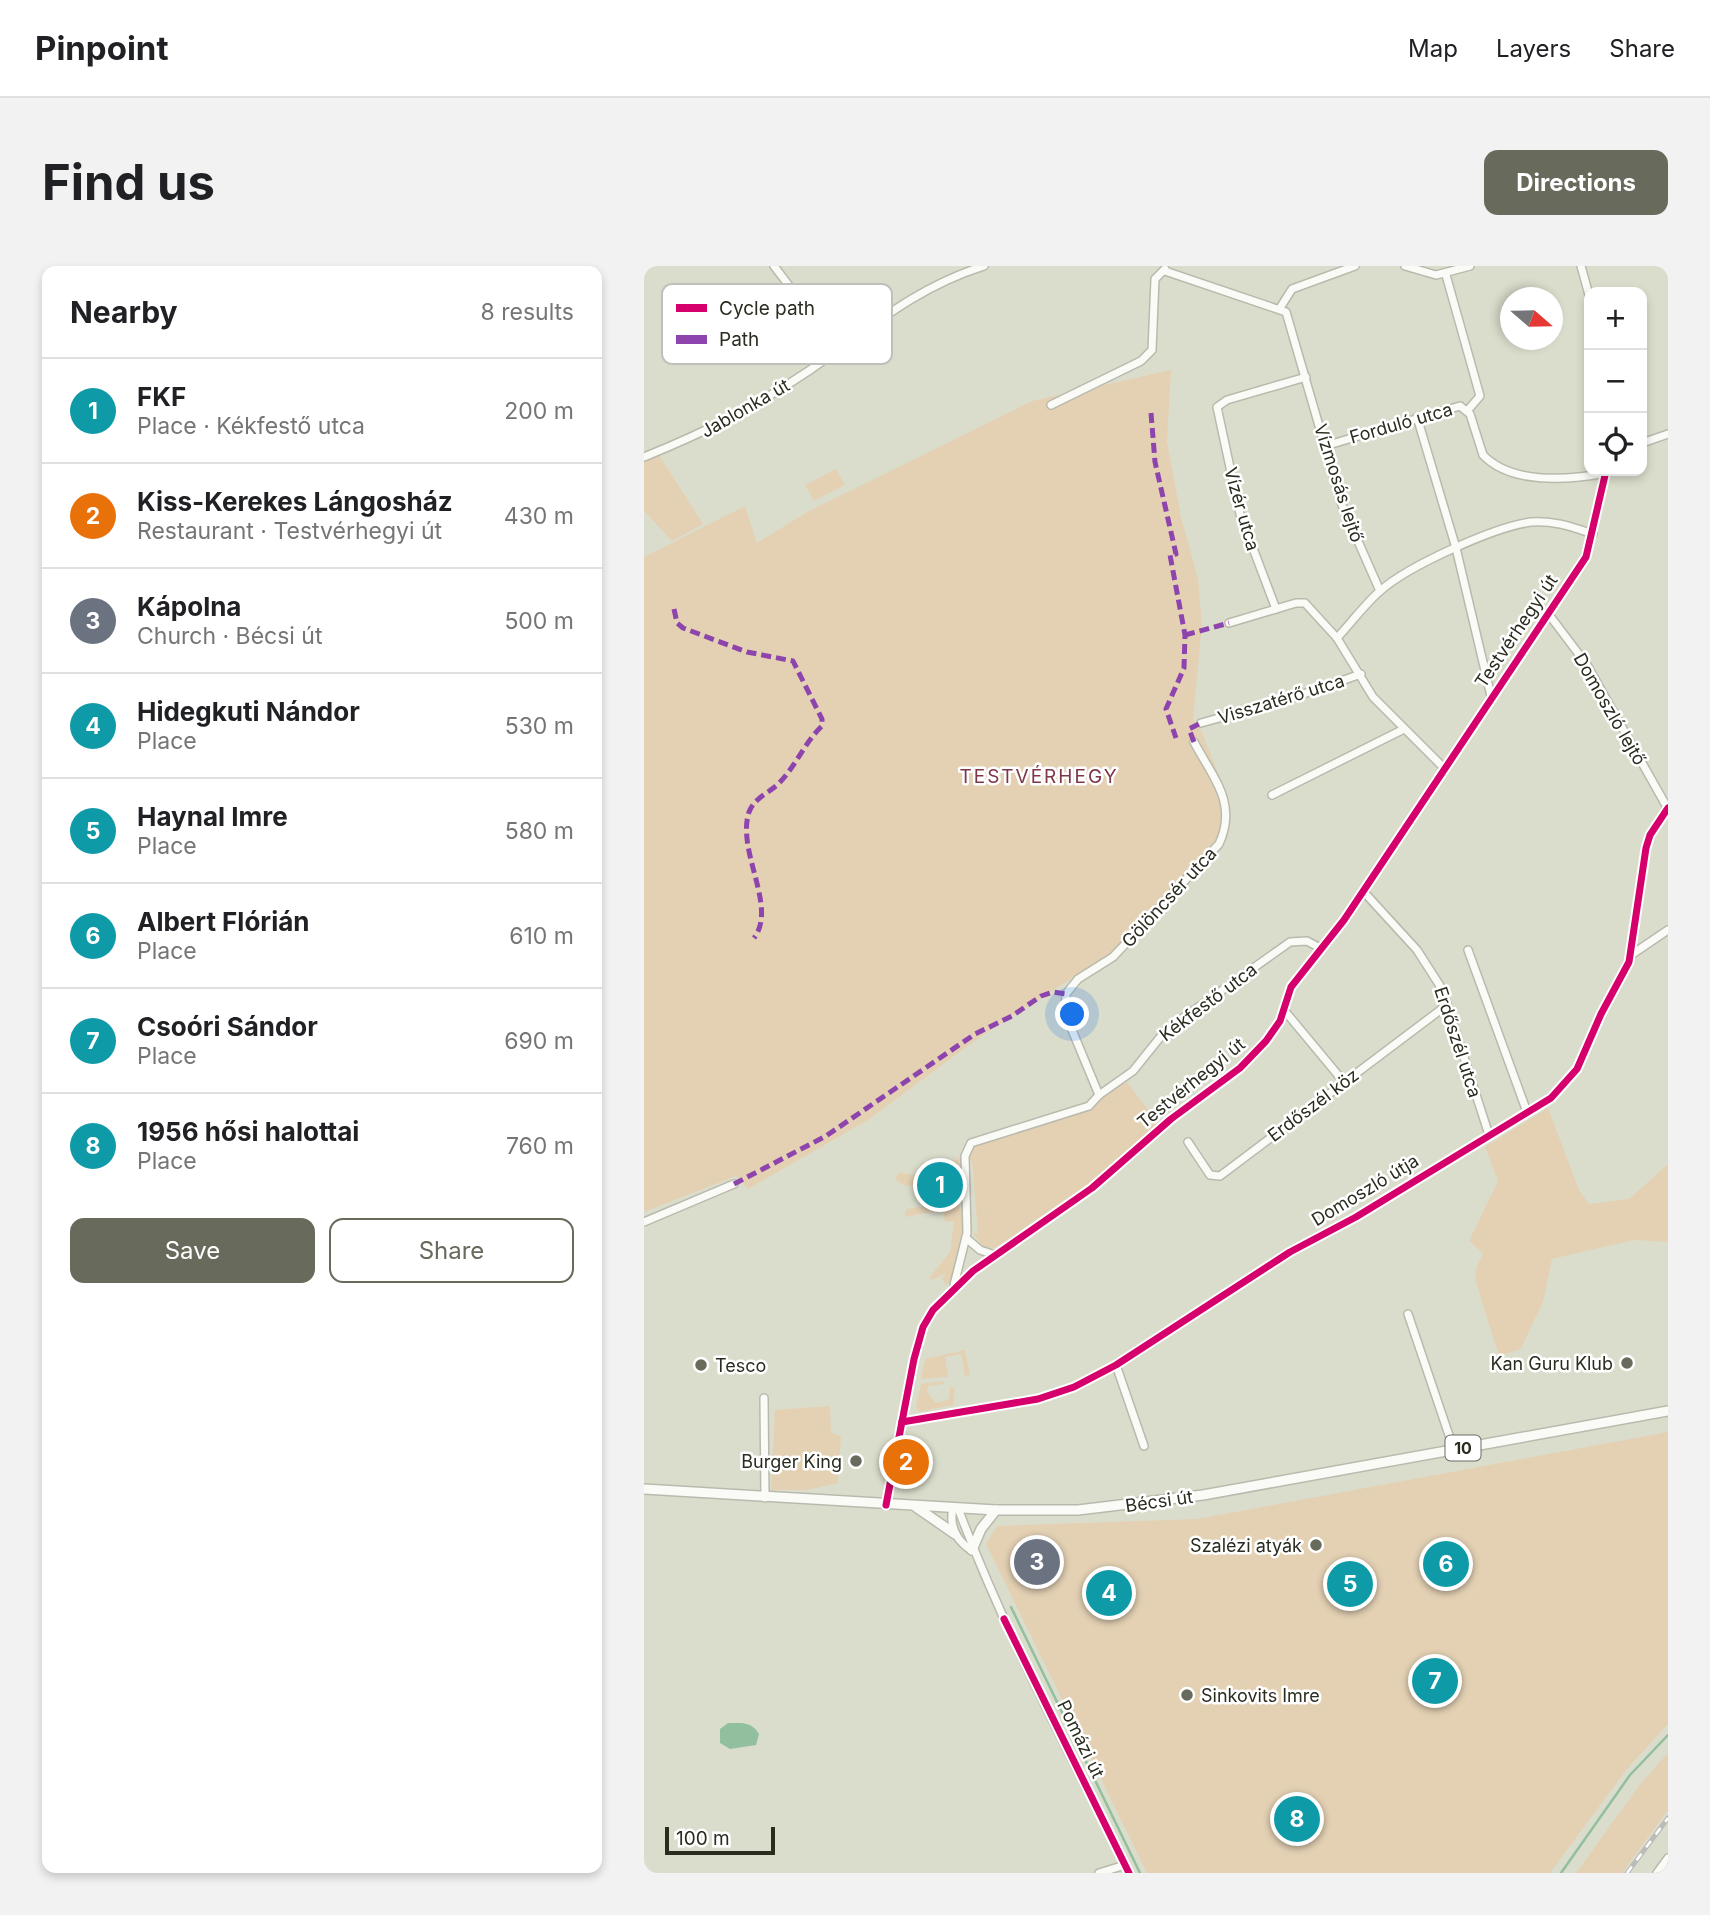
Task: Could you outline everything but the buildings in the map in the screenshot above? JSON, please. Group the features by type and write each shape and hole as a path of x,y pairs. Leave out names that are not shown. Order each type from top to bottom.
{"main road":[{"name":"Bécsi út","path":"644,1489 996,1510 1125,1506 1668,1411"},
{"path":"915,1506 955,1534"},
{"path":"972,1550 981,1529 996,1510"}],"street":[{"path":"774,266 788,284"},
{"name":"Jablonka út","path":"892,311 910,298 950,277 984,266"},
{"path":"1051,405 1141,361 1152,350 1155,279 1165,268 1280,308 1292,289 1354,266"},
{"path":"1405,266 1436,275 1446,275 1470,266"},
{"path":"1581,266 1587,287"},
{"path":"1446,275 1480,396 1468,410"},
{"name":"Vízmosás lejtő","path":"1280,308 1289,318 1352,531 1380,591"},
{"name":"Jablonka út","path":"644,457 740,415 817,364"},
{"name":"Vízér utca","path":"1276,609 1240,514 1217,407 1227,400 1306,377"},
{"name":"Forduló utca","path":"1325,446 1455,405 1468,410 1483,455 1504,467 1556,478 1584,475"},
{"path":"1417,417 1456,548 1491,695"},
{"path":"1647,441 1668,434"},
{"name":"Testvérhegyi út","path":"886,1505 923,1327 933,1310 953,1288 995,1255 1077,1199 1171,1119 1240,1068 1273,1031 1284,1010 1291,987 1363,891 1443,767 1586,556 1605,476"},
{"path":"1337,638 1380,591 1456,548 1530,522 1558,523 1593,534"},
{"name":"Visszatérő utca","path":"1276,609 1306,603 1337,638 1373,697 1443,767"},
{"path":"1229,623 1276,609"},
{"name":"Domoszló lejtő","path":"1547,612 1587,665 1668,809"},
{"name":"Visszatérő utca","path":"1200,723 1292,698 1361,674"},
{"path":"1272,794 1404,729"},
{"name":"Gölöncsér utca","path":"1099,1094 1068,1020 1066,994 1078,979 1120,949 1219,844 1226,822 1226,802 1194,742"},
{"name":"Domoszló útja","path":"902,1422 1049,1396 1074,1387 1116,1365 1290,1252 1356,1217 1558,1092 1574,1074 1631,956 1646,848 1650,835 1668,809"},
{"name":"Erdőszél utca","path":"1363,891 1417,950 1438,981 1489,1135"},
{"path":"1631,956 1668,930"},
{"name":"Kékfestő utca","path":"953,1288 966,1238 965,1156 968,1146 1085,1107 1133,1071 1156,1040 1174,1023 1290,942 1307,941 1322,949"},
{"path":"1468,950 1527,1112"},
{"name":"Erdőszél köz","path":"1188,1142 1210,1175 1220,1176 1447,1005"},
{"path":"1284,1010 1343,1081"},
{"path":"644,1222 734,1184"},
{"path":"966,1238 980,1250 995,1255"},
{"path":"1408,1314 1454,1450"},
{"path":"1116,1365 1144,1446"},
{"path":"764,1398 765,1498"},
{"path":"955,1508 951,1521 955,1534 972,1550"},
{"name":"Pomázi út","path":"955,1508 972,1550 1127,1869"},
{"path":"966,1530 981,1529"},
{"path":"1657,1873 1668,1858"},
{"path":"1099,1873 1127,1869"}],"shaded area":[{"path":"1171,370 1167,442 1181,517 1198,579 1202,624 1193,719 1201,730 1221,781 1223,817 1216,843 1108,955 980,1037 868,1120 748,1189 736,1176 644,1212 644,557 745,506 757,543 807,512 1032,401"},
{"path":"659,455 703,524 672,541 644,511 644,461"},
{"path":"836,469 845,485 814,501 805,485"},
{"path":"1127,1082 1158,1123 1104,1174 995,1248 983,1247 973,1233 978,1233 972,1161 969,1161 972,1146 1067,1114"},
{"path":"1548,1108 1579,1190 1589,1204 1629,1199 1668,1164 1668,1242 1634,1240 1552,1259 1543,1302 1520,1350 1499,1355 1475,1274 1483,1253 1469,1241 1498,1181 1485,1147"},
{"path":"959,1155 960,1168 929,1180 929,1189 920,1184 905,1186 895,1179 899,1172 912,1175 929,1169 932,1163 957,1160"},
{"path":"949,1198 958,1202 963,1233 960,1256 946,1286 942,1279 946,1273 932,1280 929,1278 950,1252 954,1221 945,1222 943,1210 904,1217 907,1209 938,1204"},
{"path":"965,1350 970,1375 965,1376 961,1354 945,1357 948,1377 921,1379 925,1359"},
{"path":"944,1381 944,1384 928,1386 927,1392 936,1403 949,1399 950,1386 955,1389 953,1405 919,1412 916,1407 921,1384"},
{"path":"830,1406 831,1433 841,1436 838,1483 807,1490 771,1490 775,1410"},
{"path":"1668,1432 1668,1724 1627,1769 1550,1873 1147,1873 986,1544 997,1526 1197,1519"},
{"path":"728,1723 753,1727 759,1734 756,1745 730,1749 720,1743 720,1729"},
{"path":"1668,1753 1668,1810 1622,1873 1576,1873 1641,1783"}],"waterway":[{"path":"1011,1607 1140,1873"},
{"path":"1561,1873 1630,1775 1668,1735"}],"railway":[{"path":"1627,1873 1668,1818"}],"marked path":[{"path":"1151,413 1155,462 1176,554 1170,555 1185,635 1184,668 1166,709 1176,738"},
{"path":"674,609 677,623 683,628 747,652 793,661 822,719 822,726 788,772 776,786 757,800 749,812 746,827 748,844 762,911 754,938"},
{"path":"1185,635 1229,623"},
{"path":"1194,742 1189,729 1201,723"},
{"path":"734,1184 826,1136 975,1034 1012,1016 1041,996 1053,992 1066,994"}],"cycle path":[{"path":"886,1505 914,1359 923,1327 933,1310 973,1271 1092,1188 1171,1119 1240,1068 1266,1041 1280,1021 1291,987 1344,920 1586,557 1605,476"},
{"path":"902,1422 1038,1399 1074,1387 1116,1365 1290,1252 1356,1217 1551,1098 1577,1069 1601,1014 1629,962 1646,848 1650,835 1668,808"},
{"path":"1004,1619 1129,1873"}],"place":[{"name":"FKF","path":"940,1185"},
{"name":"Kan Guru Klub","path":"1627,1363"},
{"name":"Tesco","path":"701,1365"},
{"name":"Burger King","path":"856,1461"},
{"name":"Kiss-Kerekes Lángosház","path":"906,1462"},
{"name":"Szalézi atyák","path":"1316,1545"},
{"name":"Kápolna","path":"1037,1562"},
{"name":"Albert Flórián","path":"1446,1564"},
{"name":"Haynal Imre","path":"1350,1584"},
{"name":"Hidegkuti Nándor","path":"1109,1593"},
{"name":"Csoóri Sándor","path":"1435,1681"},
{"name":"Sinkovits Imre","path":"1187,1695"},
{"name":"1956 hősi halottai","path":"1297,1819"}],"district":[{"name":"TESTVÉRHEGY","path":"1039,776"}]}
